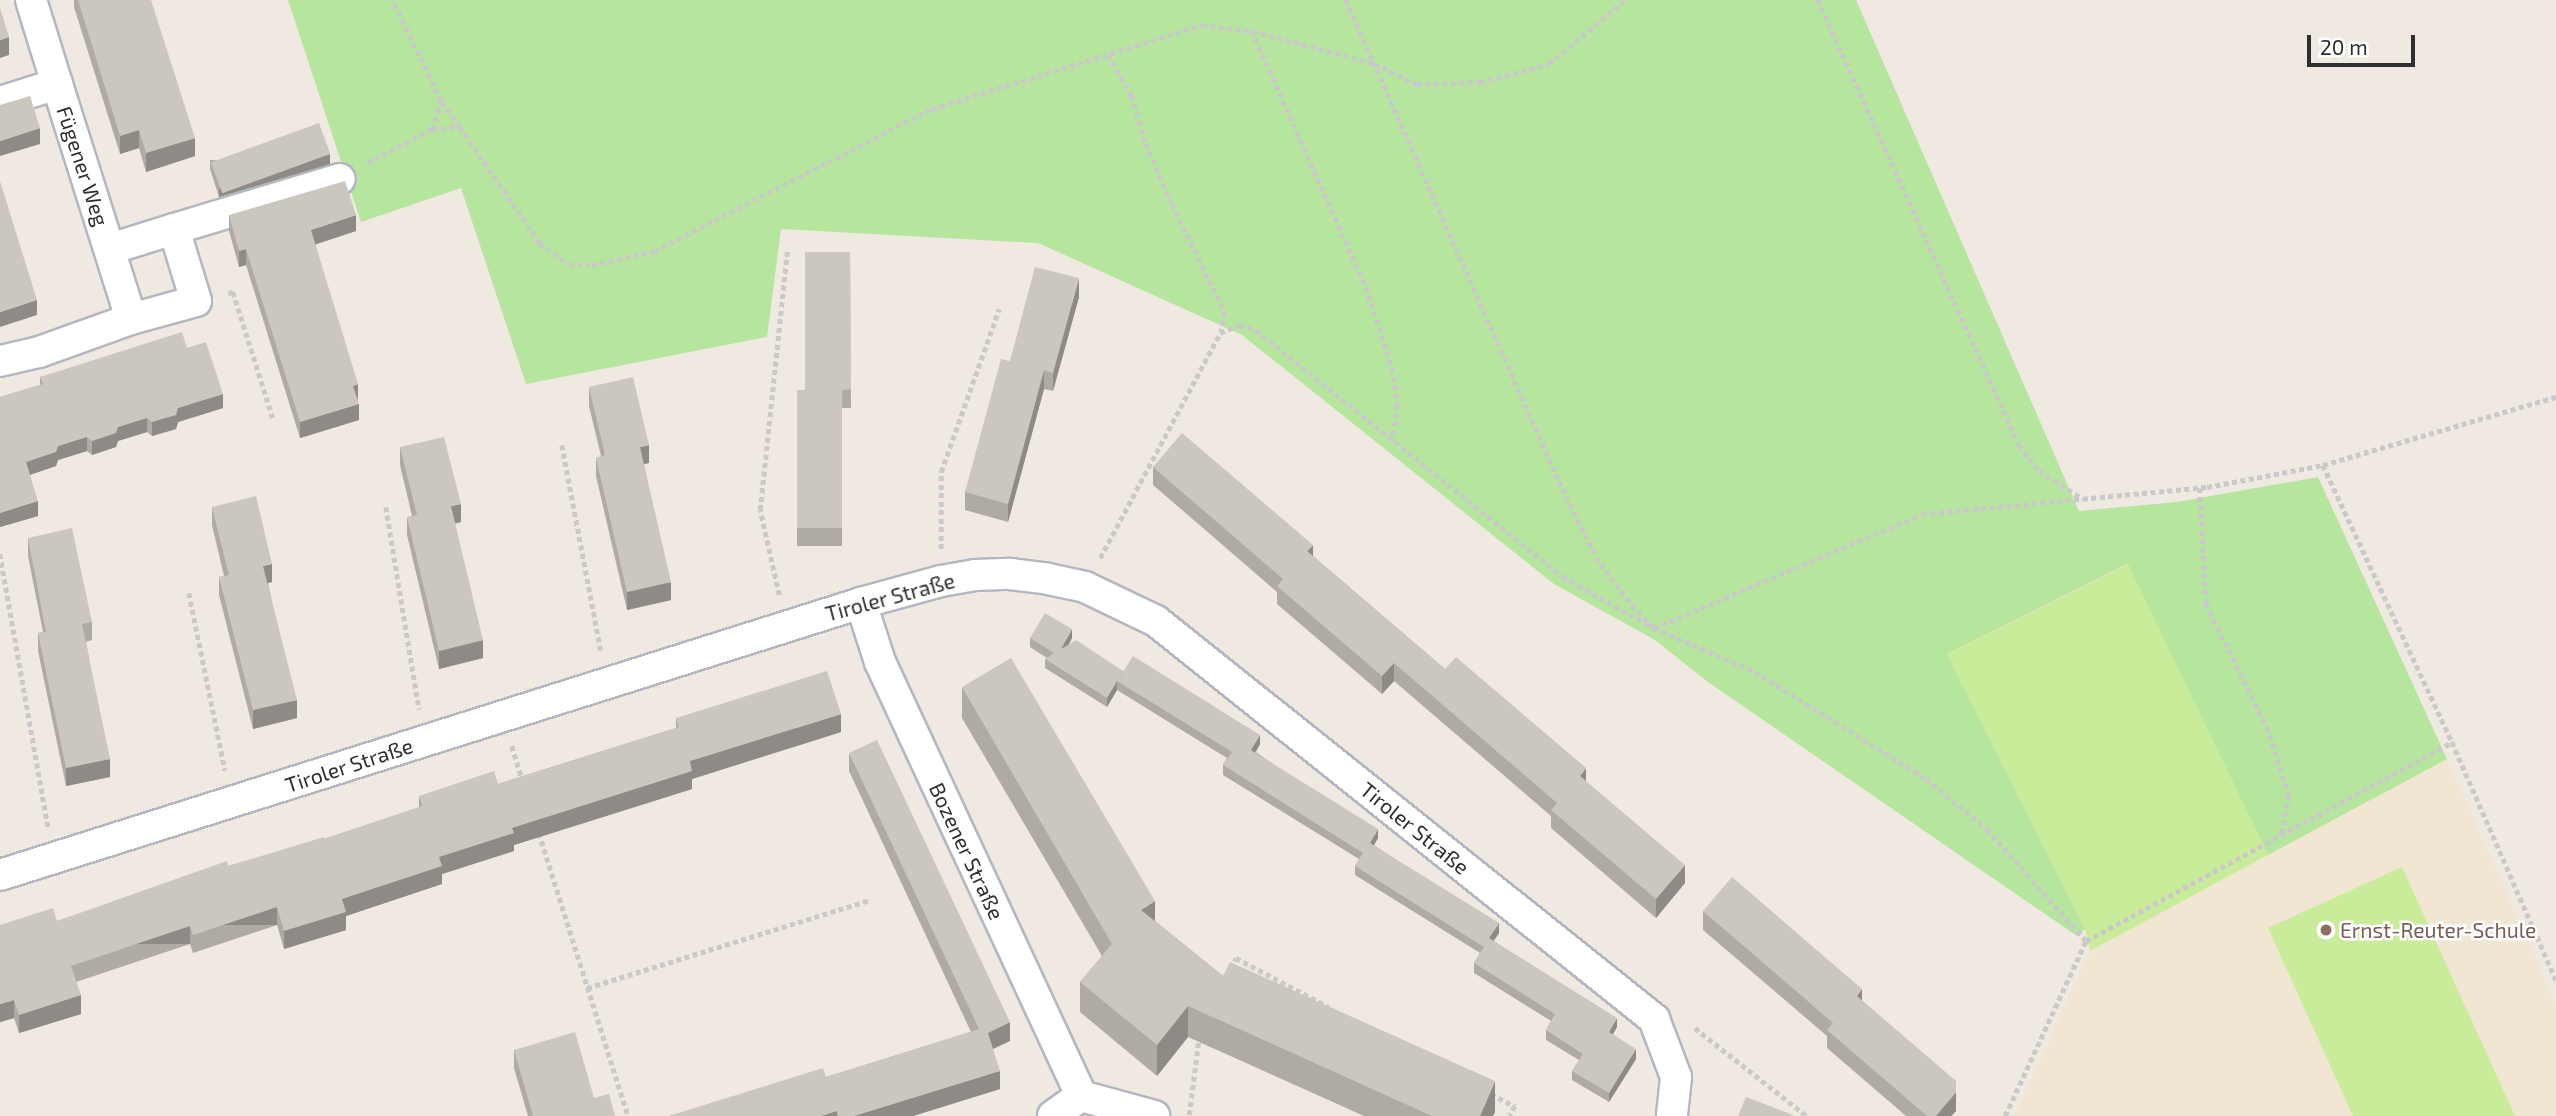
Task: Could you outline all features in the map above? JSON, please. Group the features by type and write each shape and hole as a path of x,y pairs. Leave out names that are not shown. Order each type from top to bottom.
{"street":[{"name":"Fügener Weg","path":"31,0 131,319"},
{"name":"Fügener Weg","path":"0,102 57,84"},
{"name":"Fügener Weg","path":"110,249 340,179"},
{"path":"0,361 39,352 131,319 196,301 174,229"},
{"name":"Tiroler Straße","path":"0,875 861,603 941,581 1010,574 1085,587 1156,621 1654,1019"},
{"name":"Bozener Straße","path":"861,603 880,662 1081,1096"},
{"path":"1654,1019 1676,1077 1672,1116"},
{"path":"1053,1116 1081,1096 1154,1116"}],"path":[{"path":"393,0 441,102 540,243 569,265 592,265 654,251 932,109 1202,25 1252,31 1375,64 1417,84 1480,82 1549,64 1625,0"},
{"path":"1346,0 1559,481 1597,556 1632,605 1654,628"},
{"path":"1818,0 2019,444 2039,471 2084,499"},
{"path":"1252,31 1366,288 1392,368 1398,405 1392,442"},
{"path":"1085,587 1220,333 1226,312 1146,144 1132,96 1108,55"},
{"path":"432,129 441,102"},
{"path":"340,179 351,170 401,148 432,129 460,127"},
{"path":"786,626 760,510 787,251"},
{"path":"196,301 233,292 273,418"},
{"path":"941,581 941,472 999,309"},
{"path":"1220,333 1238,325 1256,330 1563,577 1654,628 1755,671 1926,779 1987,829 2086,941"},
{"path":"1654,628 1923,514 2200,488 2323,465 2556,397"},
{"path":"562,444 607,683"},
{"path":"2323,465 2452,742 2556,980"},
{"path":"2200,488 2206,604 2267,727 2289,795 2281,834"},
{"path":"386,507 424,741"},
{"path":"0,554 53,859"},
{"path":"189,593 232,802"},
{"path":"503,716 527,794"},
{"path":"2005,1116 2086,941 2452,742"},
{"path":"535,820 628,1116"},
{"path":"587,988 869,900"},
{"path":"1225,981 1236,958 1341,1013"},
{"path":"1277,991 1281,981"},
{"path":"1654,1019 1687,1021 1807,1116"},
{"path":"1189,1116 1198,1039 1204,1027"},
{"path":"1483,1089 1515,1106 1510,1116"}],"shaded area":[{"name":"Ernst-Reuter-Schule","path":"2447,759 2556,1004 2556,1116 2014,1116 2090,951"}],"green space":[{"path":"288,0 1856,0 2079,511 2177,502 2318,477 2447,759 2268,855 2127,564 1947,654 2085,929 2077,936 1708,682 1655,640 1554,584 1242,335 1038,243 781,229 767,337 526,384 461,188 361,222"},
{"path":"2128,564 2268,855 2090,951 2085,929 1947,654"},
{"path":"2402,867 2515,1116 2353,1116 2268,928"}],"building":[{"path":"78,0 151,0 195,138 146,153 139,130 120,136"},
{"path":"0,8 9,37 0,40"},
{"path":"30,96 40,128 0,141 0,105"},
{"path":"319,123 330,154 222,193 211,162"},
{"path":"0,181 37,300 0,312"},
{"path":"345,181 356,215 311,230 358,384 353,386 359,404 300,422 246,249 239,251 229,215"},
{"path":"805,252 850,252 851,389 842,390 842,528 797,528 797,390 805,390"},
{"path":"1035,267 1079,278 1053,373 1044,370 1008,504 965,492 1001,359 1010,361"},
{"path":"182,332 187,348 206,342 223,394 178,408 176,415 152,422 147,418 118,427 116,433 92,441 87,437 58,446 56,452 26,462 38,501 0,513 0,397 43,384 40,377"},
{"path":"633,377 649,445 640,447 671,582 627,592 596,458 605,455 589,387"},
{"path":"1182,433 1313,545 1307,551 1445,669 1456,657 1586,768 1580,776 1685,865 1656,899 1551,810 1557,803 1394,663 1382,676 1277,586 1283,579 1153,467"},
{"path":"444,437 461,504 451,506 483,640 439,651 407,517 417,515 400,447"},
{"path":"256,496 272,564 263,566 297,700 253,710 219,577 229,575 212,507"},
{"path":"72,528 92,622 82,624 110,759 66,768 38,633 46,632 28,538"},
{"path":"1045,613 1072,629 1061,649 1076,640 1123,671 1107,698 1045,659 1054,653 1030,638"},
{"path":"1133,656 1260,735 1251,750 1378,829 1370,843 1499,923 1489,938 1617,1018 1609,1032 1636,1049 1609,1093 1572,1071 1583,1054 1546,1030 1555,1014 1474,963 1484,947 1355,866 1363,853 1223,765 1232,752 1117,681"},
{"path":"1011,658 1155,901 1141,910 1223,976 1230,962 1495,1081 1480,1116 1432,1116 1188,1006 1157,1045 1080,982 1112,944 962,687"},
{"path":"827,671 841,714 690,761 692,771 512,828 514,833 439,857 442,866 342,899 346,912 284,931 277,907 193,935 190,926 71,966 81,995 19,1015 14,1000 0,1004 0,925 53,908 57,921 227,861 228,866 324,839 422,806 419,796 494,771 498,784 679,727 676,718"},
{"path":"877,740 1010,1022 988,1033 1000,1071 854,1116 838,1116 837,1111 821,1116 669,1116 823,1068 826,1077 979,1029 849,753"},
{"path":"1732,877 1862,989 1857,996 1956,1081 1956,1092 1936,1116 1927,1116 1827,1030 1833,1023 1703,911"},
{"path":"575,1032 594,1098 609,1094 615,1116 533,1116 514,1050"},
{"path":"1746,1097 1793,1115 1793,1116 1738,1116"}],"place":[{"name":"Ernst-Reuter-Schule","path":"2326,930"}]}
